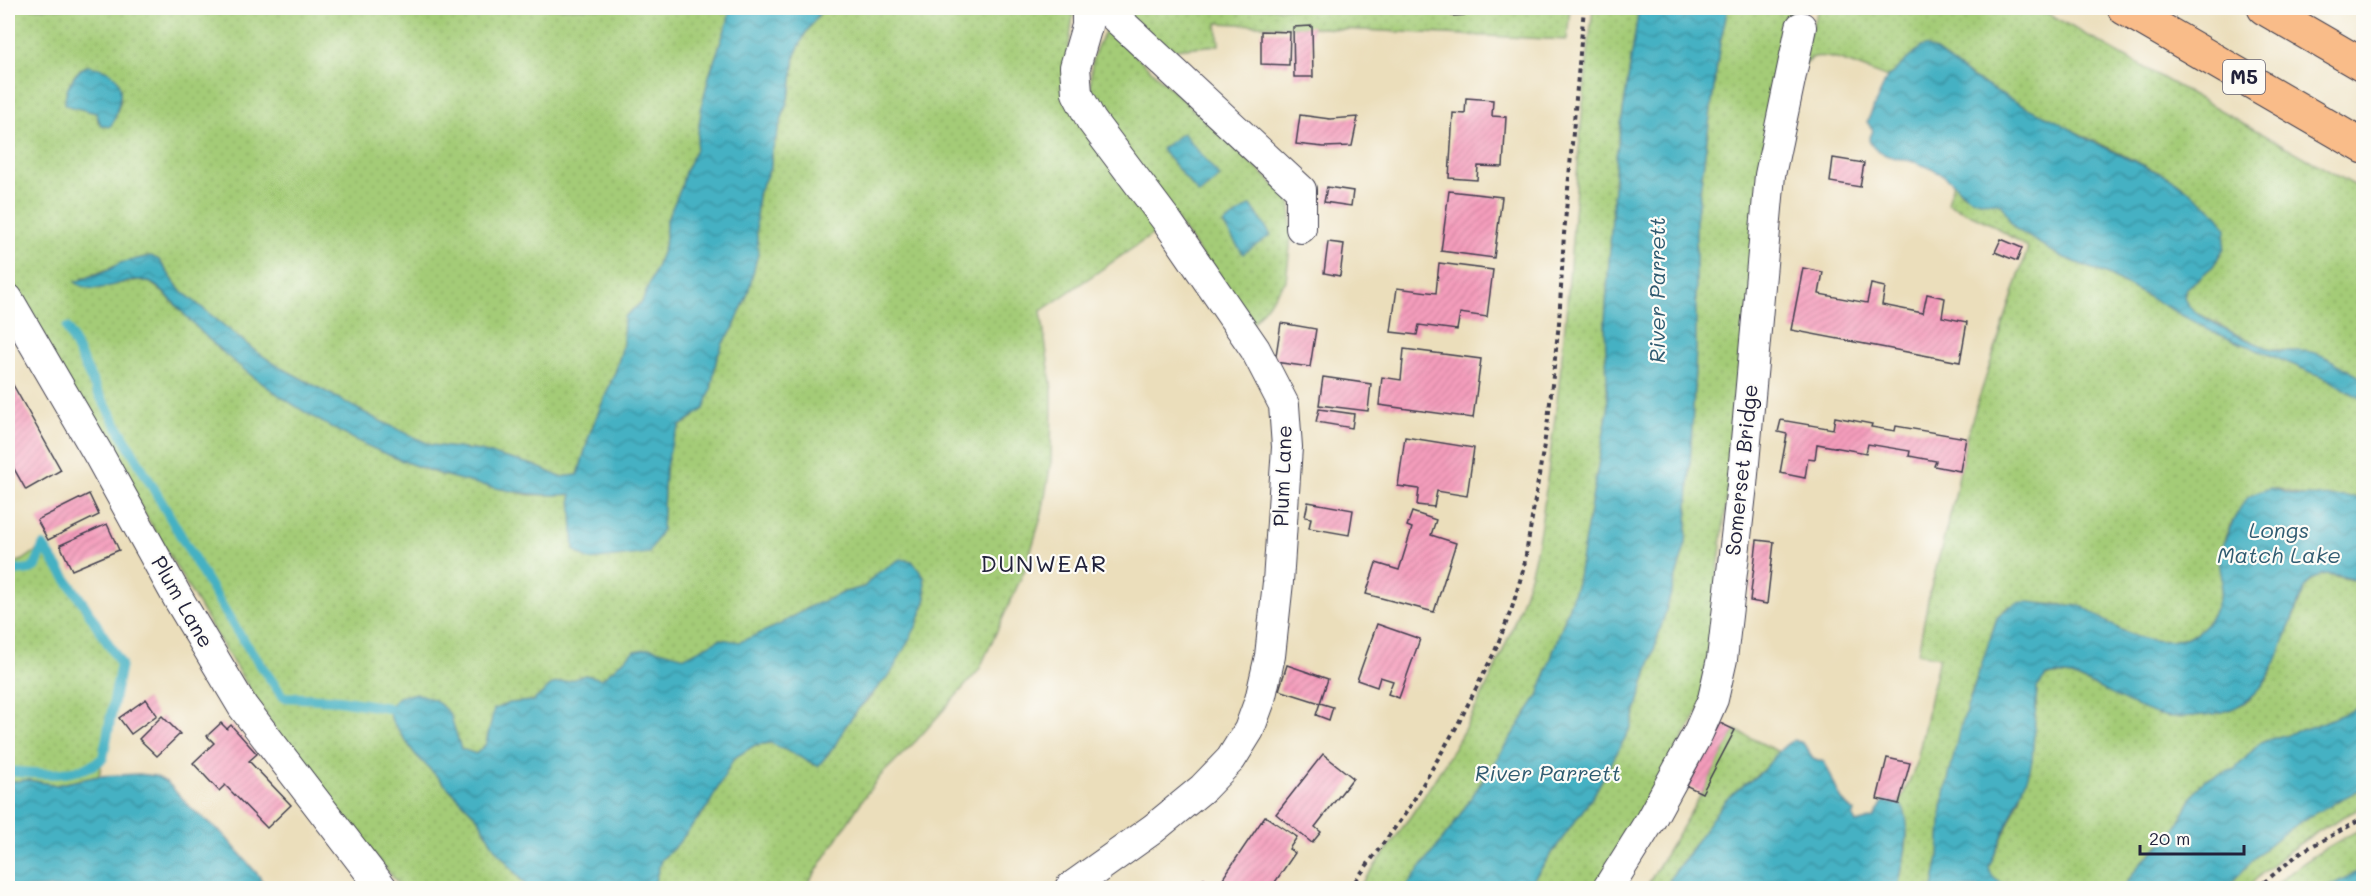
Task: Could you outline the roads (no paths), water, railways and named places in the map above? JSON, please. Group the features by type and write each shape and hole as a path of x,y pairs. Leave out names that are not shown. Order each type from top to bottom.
{"highway":[{"name":"M5","path":"2124,8 2364,147"},
{"path":"2264,8 2364,66"}],"street":[{"name":"Plum Lane","path":"1070,888 1153,829 1203,788 1231,759 1249,730 1260,700 1270,656 1278,582 1287,447 1284,405 1255,349 1167,221 1091,120 1077,93 1075,68 1087,26 1087,8"},
{"path":"1105,8 1301,190 1301,228"},
{"name":"Somerset Bridge","path":"1608,888 1683,762 1708,713 1718,681 1742,485 1770,175 1801,27"},
{"name":"Plum Lane","path":"8,299 100,457 179,600 243,707 382,888"}],"water":[{"path":"730,8 823,8 805,34 795,55 791,89 771,154 771,166 758,194 756,218 758,254 748,293 716,361 711,390 704,409 680,426 672,442 665,470 662,529 649,553 589,560 574,550 571,494 539,494 486,486 417,466 384,453 320,421 260,382 232,360 153,284 144,280 134,280 95,289 75,282 109,270 120,263 151,256 159,260 179,289 254,350 278,366 378,420 431,445 480,451 533,465 560,477 578,475 590,433 616,370 623,345 624,317 642,302 666,240 666,222 696,149 702,105"},
{"name":"River Parrett","path":"1639,8 1728,8 1720,43 1696,220 1696,347 1686,543 1631,727 1593,796 1527,888 1405,888 1452,827 1538,696 1577,583 1608,410 1605,322 1616,157"},
{"path":"1925,46 1936,51 1973,78 2023,106 2176,181 2218,214 2226,229 2224,248 2213,266 2186,289 2184,299 2186,302 2201,316 2270,349 2310,352 2334,361 2363,379 2363,400 2328,379 2211,331 2108,275 2060,256 2016,229 2002,204 1971,198 1935,170 1883,154 1872,146 1869,140 1873,130 1867,122 1887,78 1921,47"},
{"path":"87,66 106,70 117,79 120,100 109,127 101,125 96,113 65,105 66,94 71,82 78,72"},
{"path":"1183,133 1220,177 1199,194 1161,149"},
{"path":"1251,205 1271,235 1243,254 1223,224"},
{"name":"Longs Match Lake","path":"2271,488 2297,496 2363,499 2363,583 2333,574 2321,575 2312,579 2303,593 2268,676 2244,703 2227,711 2205,715 2165,716 2137,707 2072,676 2058,674 2046,676 2037,688 2032,760 2028,776 1989,867 1990,873 1997,880 2021,888 1933,888 1939,857 1942,807 1959,732 1997,618 2012,605 2024,602 2077,606 2083,607 2118,629 2146,639 2166,641 2185,638 2207,623 2216,607 2222,580 2219,563 2221,551 2236,515 2250,496"},
{"path":"900,559 912,561 924,577 926,598 917,625 891,673 858,709 834,747 818,766 771,743 755,745 734,758 708,806 676,846 661,860 653,888 528,888 494,847 479,819 415,754 392,721 388,708 399,697 416,693 435,700 450,714 461,749 476,754 486,744 494,709 510,703 533,701 553,684 585,675 602,679 634,651 651,648 685,657 720,639 740,642 781,624 809,607 864,587 876,574"},
{"path":"2363,706 2363,788 2282,834 2225,888 2122,888 2143,861 2175,831 2192,797 2204,780 2235,769 2259,744 2317,725"},
{"path":"1794,740 1803,743 1813,758 1824,762 1840,797 1855,812 1853,817 1856,823 1874,818 1884,800 1899,804 1904,810 1906,844 1898,888 1666,888 1671,877 1725,801 1760,773 1781,749"},
{"path":"139,774 155,776 168,783 192,809 223,834 259,876 266,888 8,888 8,782 28,780 56,785 99,776"},
{"path":"2363,869 2363,888 2326,888"}],"waterway":[{"path":"67,328 96,389 207,581 237,631 283,697 339,700 388,708"},
{"path":"8,572 36,566 43,546 83,603 121,664 103,758 82,769 57,774 8,771"}],"district":[{"name":"DUNWEAR","path":"1044,564"}]}
